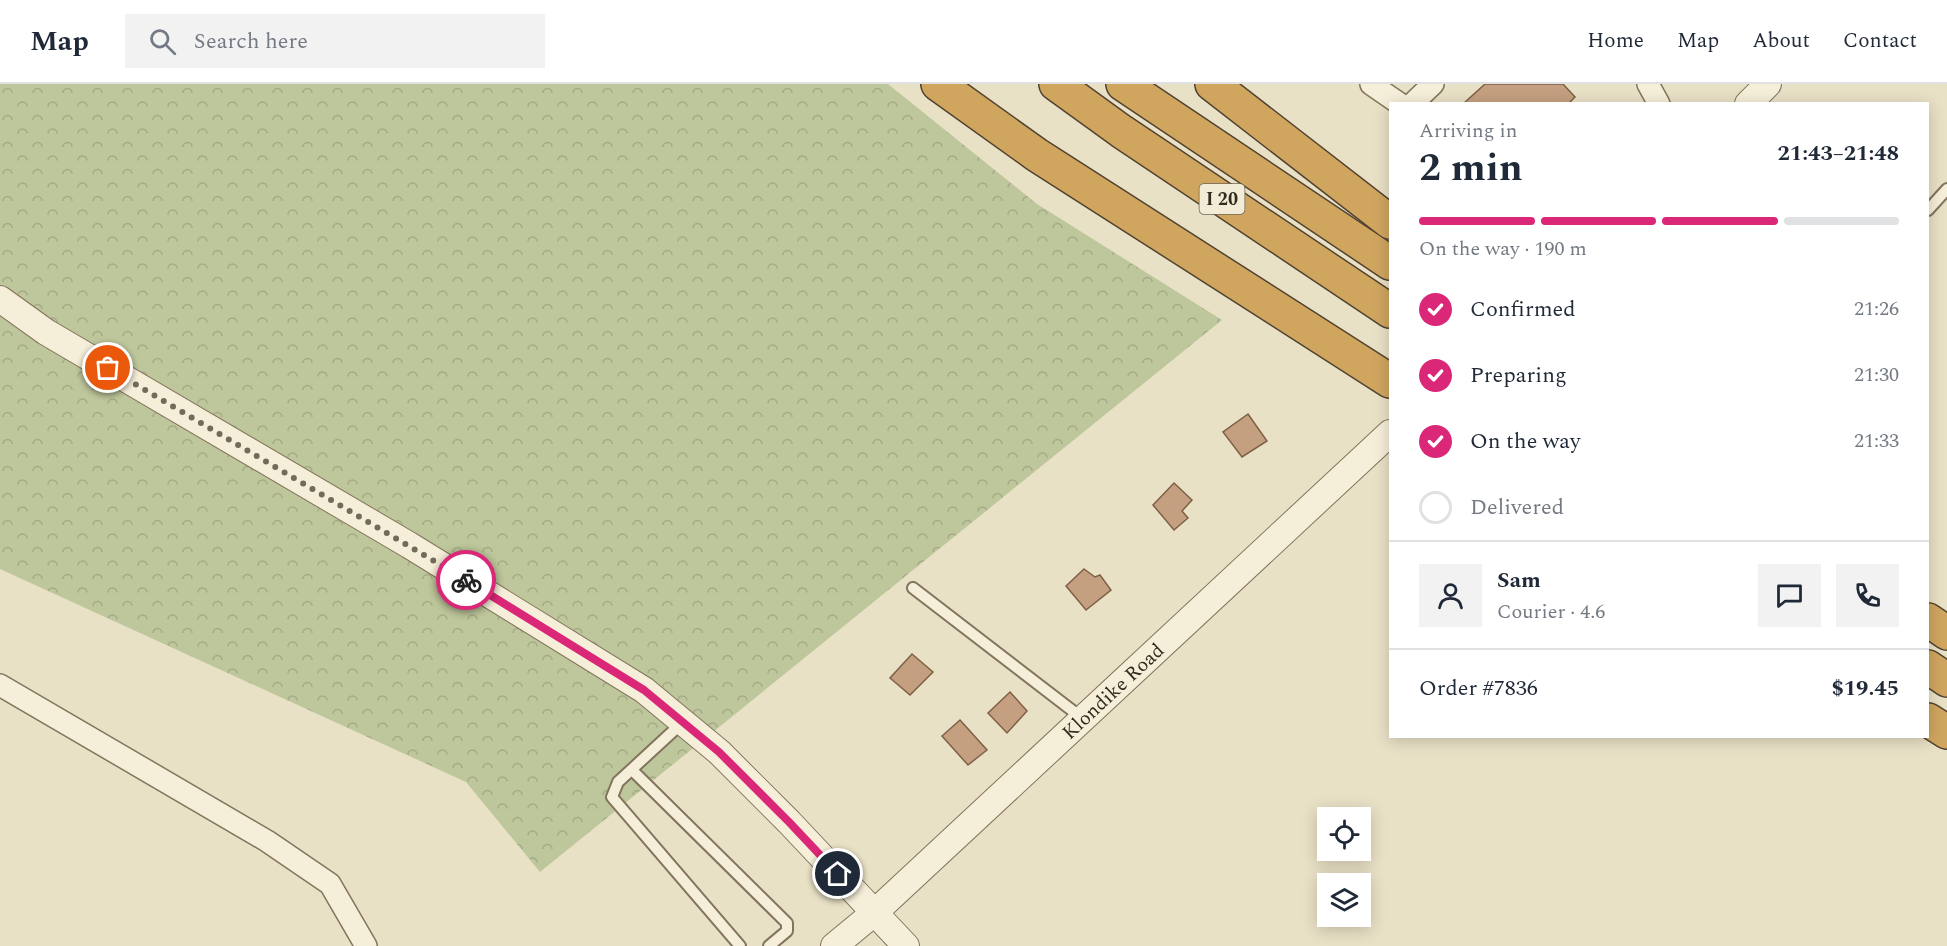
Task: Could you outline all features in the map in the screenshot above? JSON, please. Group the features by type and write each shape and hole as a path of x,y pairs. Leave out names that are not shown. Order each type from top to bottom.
{"highway":[{"path":"938,84 1037,155 1388,379"},
{"name":"I 20","path":"1056,84 1121,131 1389,310"},
{"name":"I 20","path":"1123,84 1389,262"},
{"path":"1212,84 1389,221"},
{"path":"1929,621 1947,633"},
{"path":"1929,668 1947,680"},
{"path":"1929,721 1947,732"}],"street":[{"path":"1371,84 1397,102"},
{"path":"1414,102 1433,84"},
{"path":"1648,84 1658,102"},
{"path":"1661,84 1669,102"},
{"path":"1749,102 1768,84"},
{"path":"0,299 46,332 409,545 644,690 719,752 782,814 906,946"},
{"name":"Klondike Road","path":"834,946 874,913 1389,434"},
{"path":"0,685 267,841 330,884 366,946"}],"lane":[{"path":"1929,209 1947,189"},
{"path":"913,588 1083,718"},
{"path":"683,722 618,782 612,797 740,946"},
{"path":"632,770 787,923 787,931 769,946"}],"green space":[{"path":"0,84 888,84 1037,204 1222,320 540,872 466,782 0,569"}],"building":[{"path":"1485,84 1563,84 1575,97 1570,102 1465,102"},
{"path":"1248,414 1267,441 1242,457 1223,432"},
{"path":"1174,483 1192,500 1182,511 1188,518 1174,530 1153,505"},
{"path":"1084,569 1095,577 1100,575 1111,590 1086,610 1066,586"},
{"path":"912,654 933,672 910,695 890,678"},
{"path":"1010,692 1027,711 1007,733 988,713"},
{"path":"960,720 987,750 968,765 942,736"}],"way so far":[{"path":"108,368 466,580"}],"route":[{"path":"466,580 644,690 719,752 838,874"}]}
